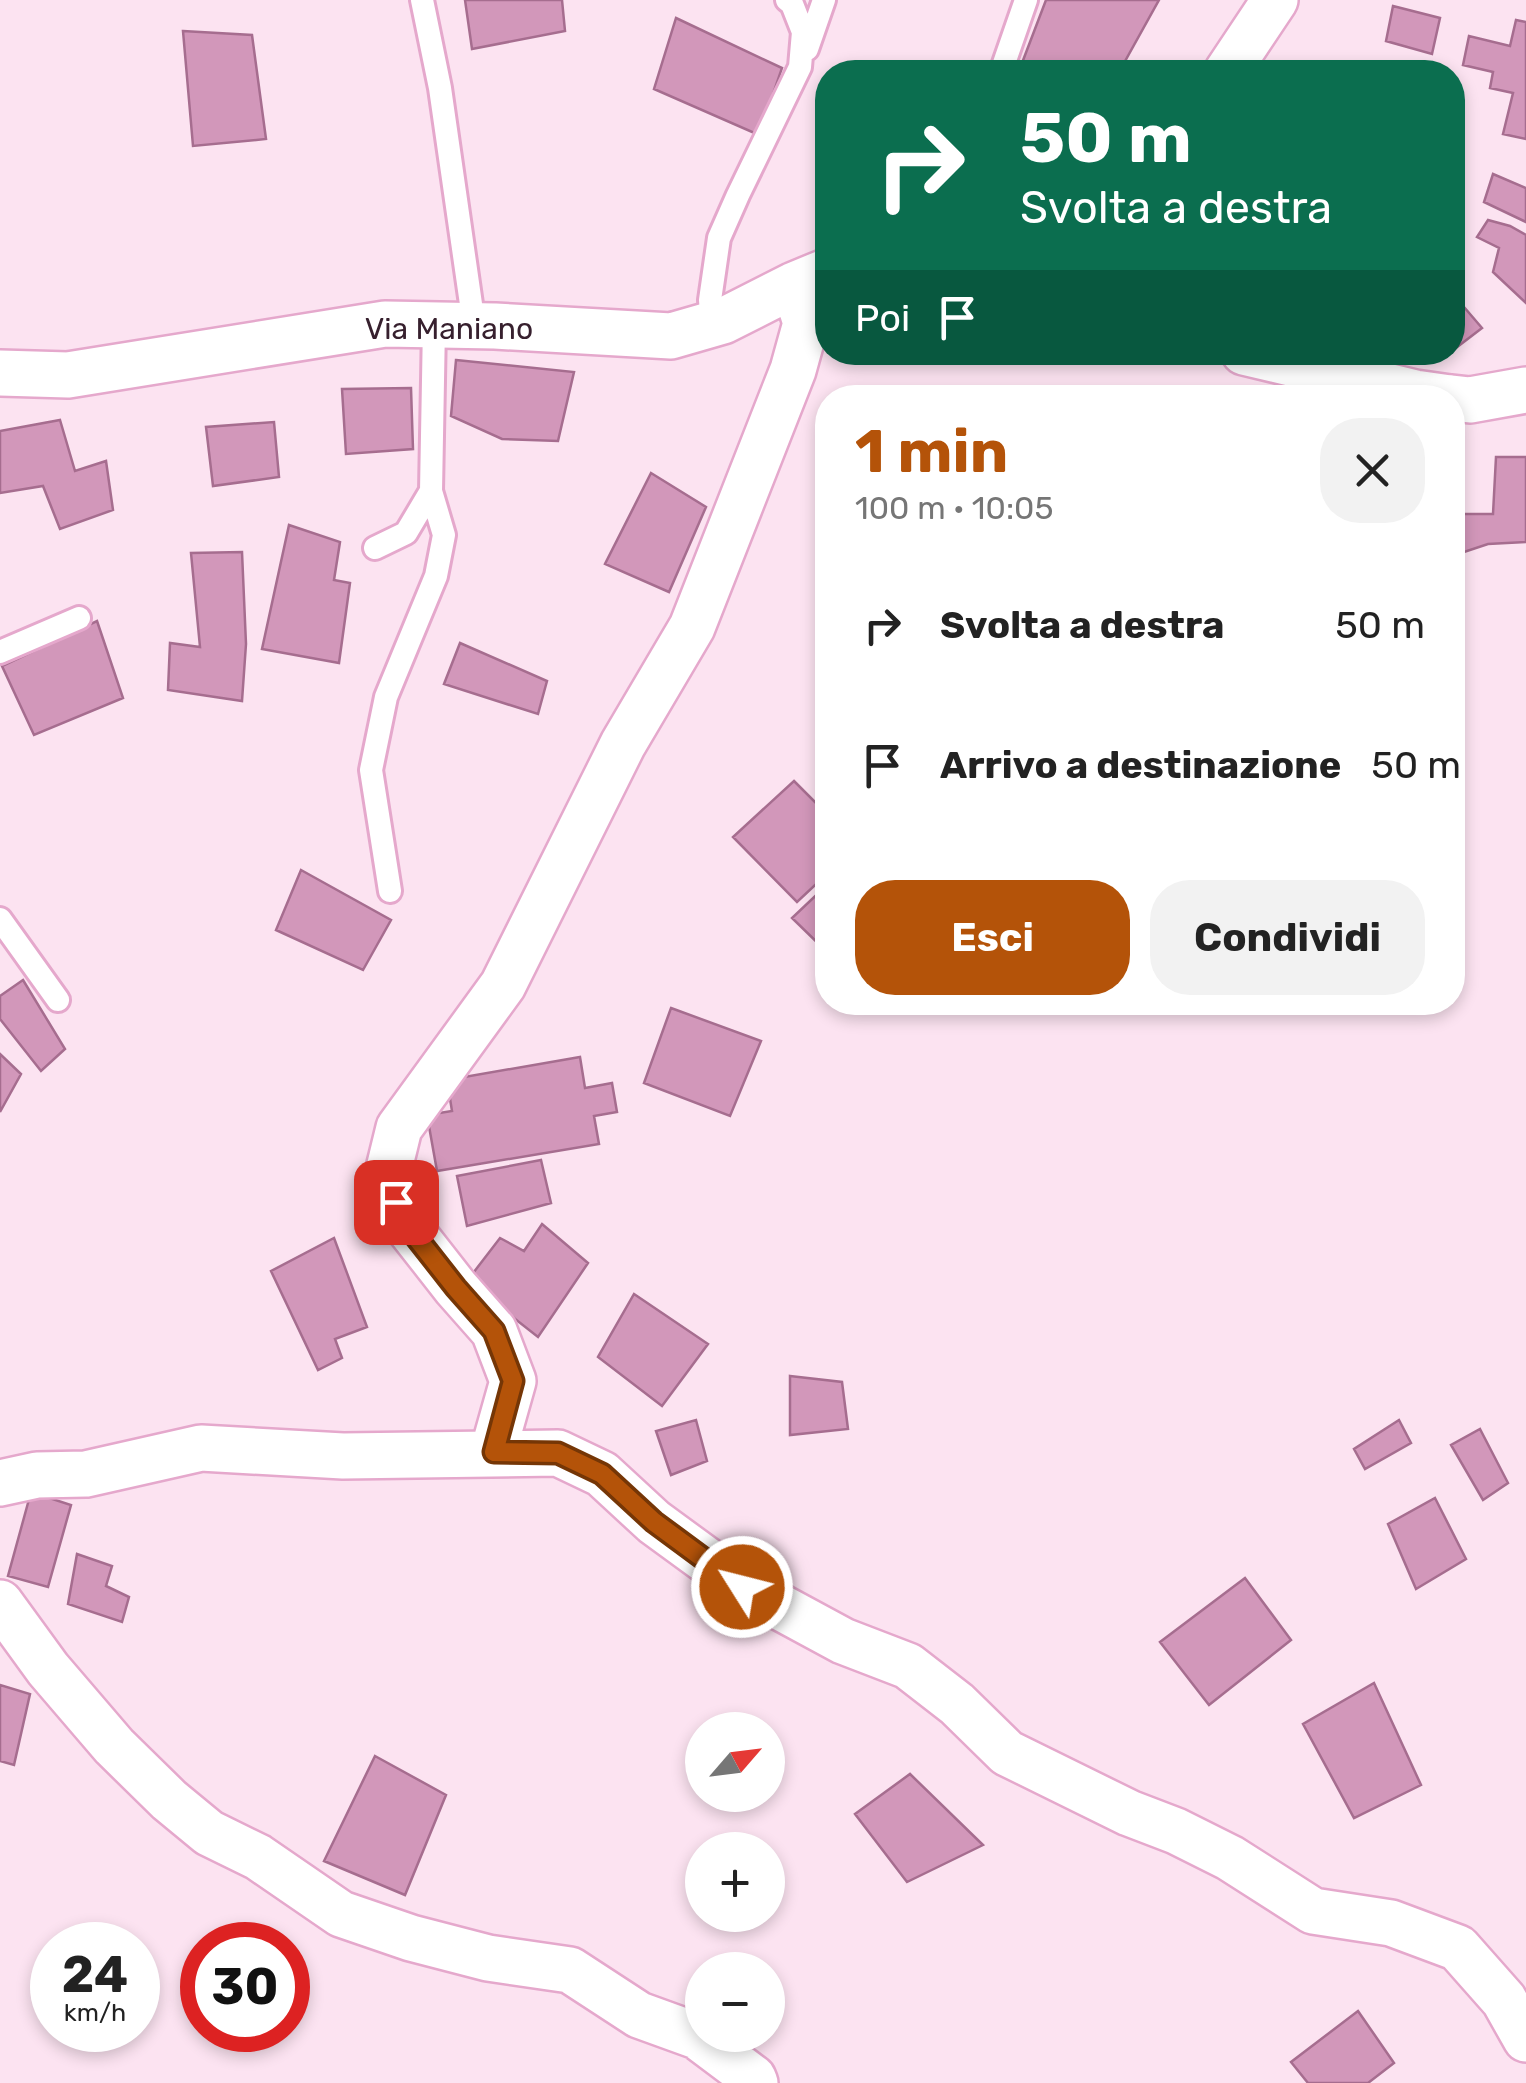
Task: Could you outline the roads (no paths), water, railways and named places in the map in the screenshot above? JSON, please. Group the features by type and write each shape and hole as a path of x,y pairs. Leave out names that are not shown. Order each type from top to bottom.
{"street":[{"path":"1235,60 1275,0"},
{"name":"Via Maniano","path":"0,373 68,376 384,324 671,336 723,321 811,278"},
{"path":"494,1452 513,1381 494,1331 405,1223 386,1182 399,1128 503,985 623,744 692,627 792,370 806,323 811,278"},
{"path":"1298,365 1382,385"},
{"path":"1465,399 1526,390"},
{"path":"0,1483 37,1474 86,1474 201,1448 342,1456 558,1453 602,1474 654,1522 742,1587 843,1641 908,1666 957,1704 1007,1754 1212,1849 1313,1911 1391,1923 1458,1948 1504,2000 1526,2039"},
{"path":"0,1603 48,1669 114,1746 209,1833 258,1858 341,1914 410,1938 488,1958 570,1970 639,2015 696,2036 755,2083"}],"lane":[{"path":"374,548 406,532 431,491 454,325 440,88 422,0"},
{"path":"787,0 804,32 800,68"},
{"path":"712,324 710,300 719,238 800,68 824,0"},
{"path":"1005,60 1026,0"},
{"path":"390,892 371,770 386,697 436,576 444,534 431,491"},
{"path":"0,652 79,618"},
{"path":"0,919 58,1000"}]}
